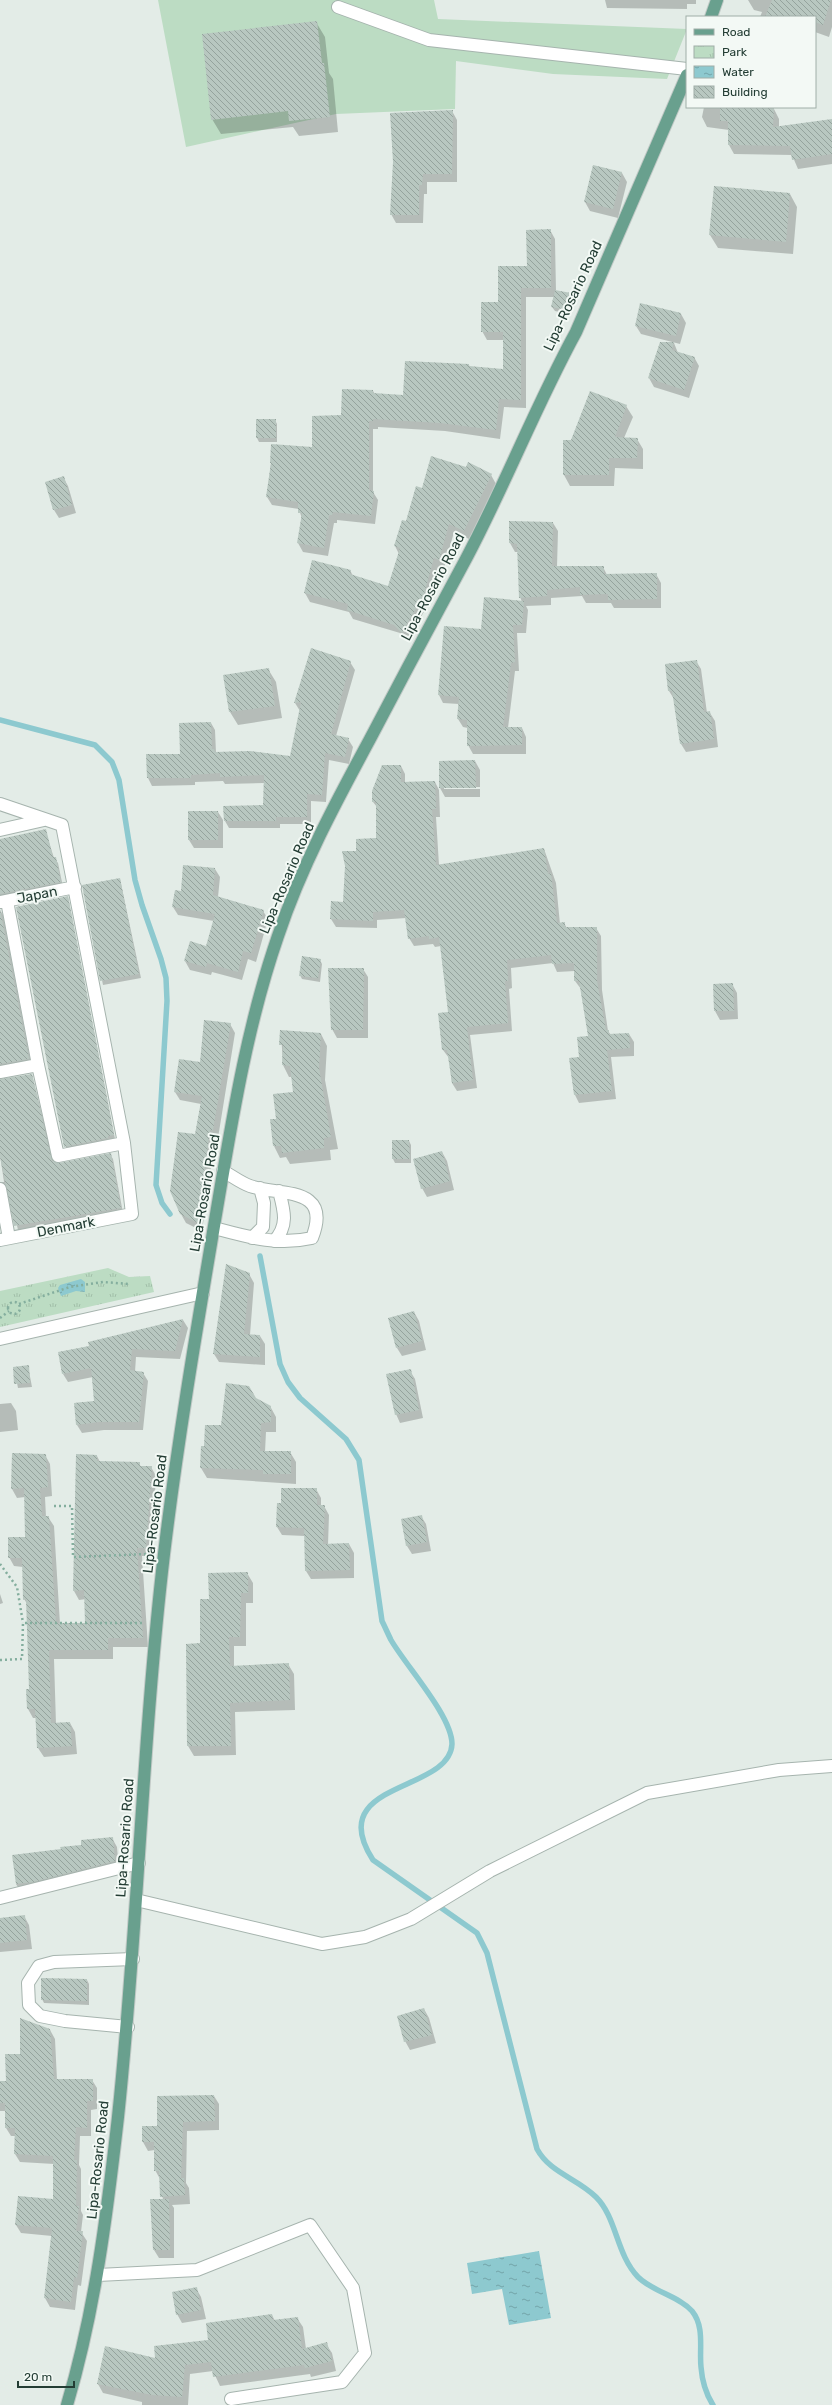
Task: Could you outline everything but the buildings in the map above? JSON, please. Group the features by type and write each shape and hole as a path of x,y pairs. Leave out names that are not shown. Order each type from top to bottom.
{"main road":[{"path":"711,16 717,0"},
{"name":"Lipa-Rosario Road","path":"67,2405 98,2275 106,2228 128,2026 149,1707 164,1553 223,1171 255,1017 278,935 305,869 347,782 490,512 559,363 576,332 686,77"}],"street":[{"path":"338,7 429,40 686,69"},
{"path":"0,804 62,825 124,1143 58,1156 4,901"},
{"path":"0,830 45,819"},
{"name":"Japan","path":"4,901 75,887"},
{"path":"0,1072 38,1065"},
{"name":"Denmark","path":"5,1239 132,1214 124,1143"},
{"path":"214,1228 252,1238 292,1242 312,1238 316,1228 314,1208 304,1196 251,1186 223,1171"},
{"path":"252,1238 263,1227 264,1203 260,1188"},
{"path":"0,1189 5,1239"},
{"path":"274,1241 282,1232 284,1224 284,1208 279,1191"},
{"path":"2,1340 203,1293"},
{"path":"136,1900 322,1944 365,1937 411,1919 490,1871 647,1793 779,1770 832,1766"},
{"path":"0,1898 139,1863"},
{"path":"128,2026 65,2021 40,2016 29,2005 28,1984 39,1966 54,1962 132,1959"},
{"path":"98,2275 197,2270 310,2225 353,2288 365,2353 342,2382 231,2400"}],"path":[{"path":"0,1318 9,1311 11,1304 16,1302 19,1304 56,1291 103,1282 130,1284"},
{"path":"9,1311 12,1314 18,1313 20,1308 19,1304"},
{"path":"54,1506 72,1506 73,1557 164,1553"},
{"path":"0,1564 17,1586 23,1623 22,1660 0,1660"},
{"path":"23,1623 157,1623"}],"green space":[{"path":"158,0 434,0 438,19 686,29 667,79 553,74 456,61 455,109 336,114 186,147"},
{"path":"108,1268 129,1277 150,1276 154,1292 0,1327 0,1291"}],"water":[{"path":"81,1279 85,1282 85,1292 76,1291 61,1296 58,1288 60,1285"},
{"path":"539,2251 551,2318 509,2325 502,2289 472,2294 467,2263"}],"waterway":[{"path":"0,720 95,745 112,762 119,780 135,880 166,978 167,1001 156,1185 162,1203 170,1214"},
{"path":"260,1256 280,1364 288,1382 300,1398 346,1439 359,1460 382,1621 391,1640 427,1691 445,1720 452,1744 446,1760 432,1772 393,1791 375,1802 364,1815 362,1834 373,1860 477,1933 487,1953 537,2149 542,2157 556,2170 589,2190 596,2197 603,2206 613,2225 625,2258 638,2277 651,2287 680,2301 692,2311 699,2324 703,2382 706,2392 713,2405"}]}
